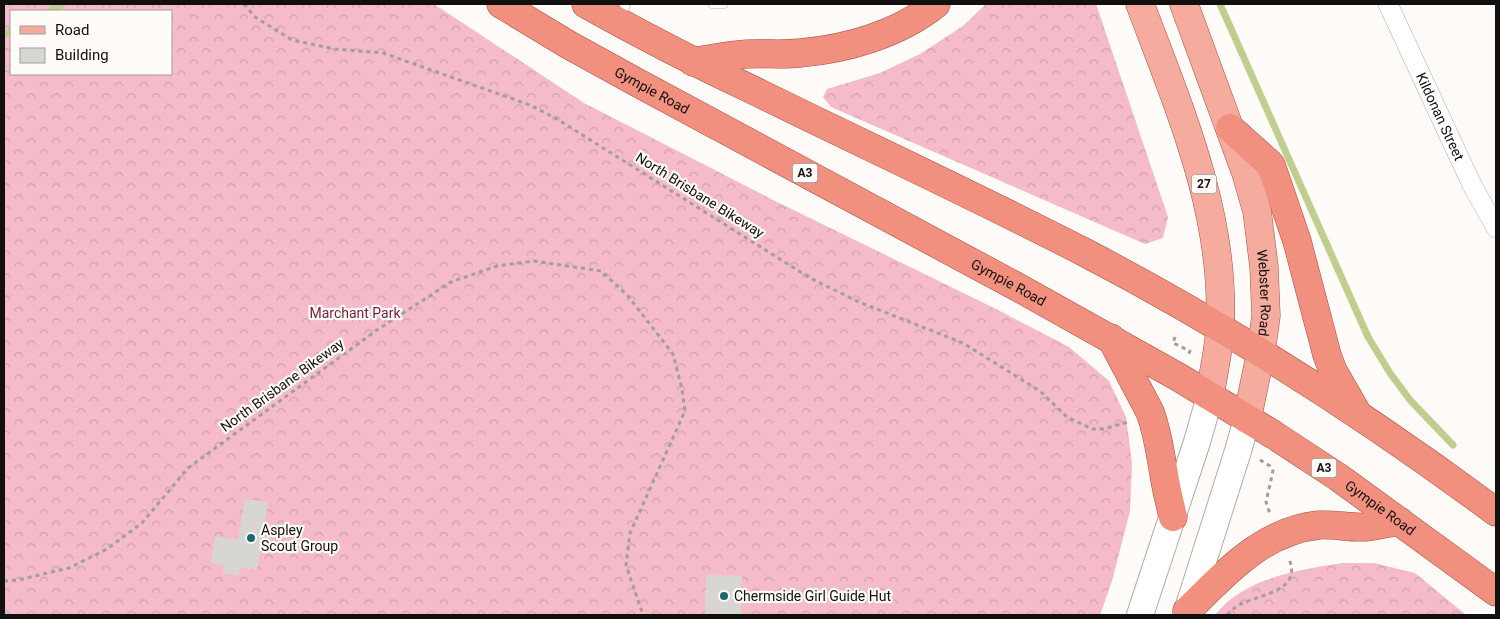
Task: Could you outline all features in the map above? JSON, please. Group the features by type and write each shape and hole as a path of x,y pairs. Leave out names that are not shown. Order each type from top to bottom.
{"highway":[{"name":"Gympie Road","path":"501,4 638,83 1111,338 1210,396 1338,477 1496,592"},
{"path":"586,4 622,13 693,62 1074,247 1170,298 1261,352 1358,415 1496,512"},
{"path":"693,62 746,54 774,55 832,49 895,29 936,4"},
{"path":"1230,128 1271,165 1297,241 1327,355 1333,371 1358,415"},
{"path":"1111,338 1150,412 1160,447 1173,518"},
{"path":"1187,613 1243,557 1278,535 1319,525 1365,527 1399,521"}],"main road":[{"name":"27","path":"1140,4 1193,145 1203,182 1211,216 1216,256 1220,328 1210,396 1173,518 1140,615"},
{"name":"Webster Road","path":"1184,4 1246,173 1257,211 1262,241 1266,293 1266,316 1261,352 1246,419 1238,451 1187,613"}],"street":[{"name":"Kildonan Street","path":"1388,4 1472,185 1496,228"}],"lane":[{"path":"713,4 723,4"}],"path":[{"name":"North Brisbane Bikeway","path":"244,4 255,17 292,40 335,49 383,53 530,105 557,118 810,278 859,302 963,343 1040,391 1067,417 1092,429 1104,429 1132,421"},
{"name":"North Brisbane Bikeway","path":"4,581 18,580 69,568 107,548 142,523 188,468 377,330 451,282 497,266 534,261 601,271 628,296 673,354 682,389 685,411 630,532 626,566 643,615"},
{"path":"1175,337 1173,344 1190,351 1187,358"},
{"path":"1227,615 1242,604 1282,588 1289,581 1292,567 1286,554"}],"green space":[{"name":"Marchant Park","path":"4,4 434,4 584,103 775,201 992,307 1069,347 1109,381 1126,417 1132,463 1130,511 1112,581 1100,615 4,615"},
{"path":"986,4 1096,4 1168,217 1163,238 1145,244 831,107 823,97 827,89 880,73 920,54 963,26"},
{"path":"1342,563 1374,563 1415,573 1466,615 1215,615 1227,602 1256,584 1290,573"}],"building":[{"name":"Aspley Scout Group","path":"245,499 268,502 257,570 240,567 239,576 223,573 224,565 211,563 215,536 238,540"},
{"name":"Chermside Girl Guide Hut","path":"706,575 742,576 741,615 705,615"}],"waterway":[{"path":"52,10 63,4"},
{"path":"1220,4 1368,337 1390,373 1410,400 1453,445"},
{"path":"4,34 10,32"}],"place":[{"name":"Aspley Scout Group","path":"251,538"},
{"name":"Chermside Girl Guide Hut","path":"724,596"}]}
